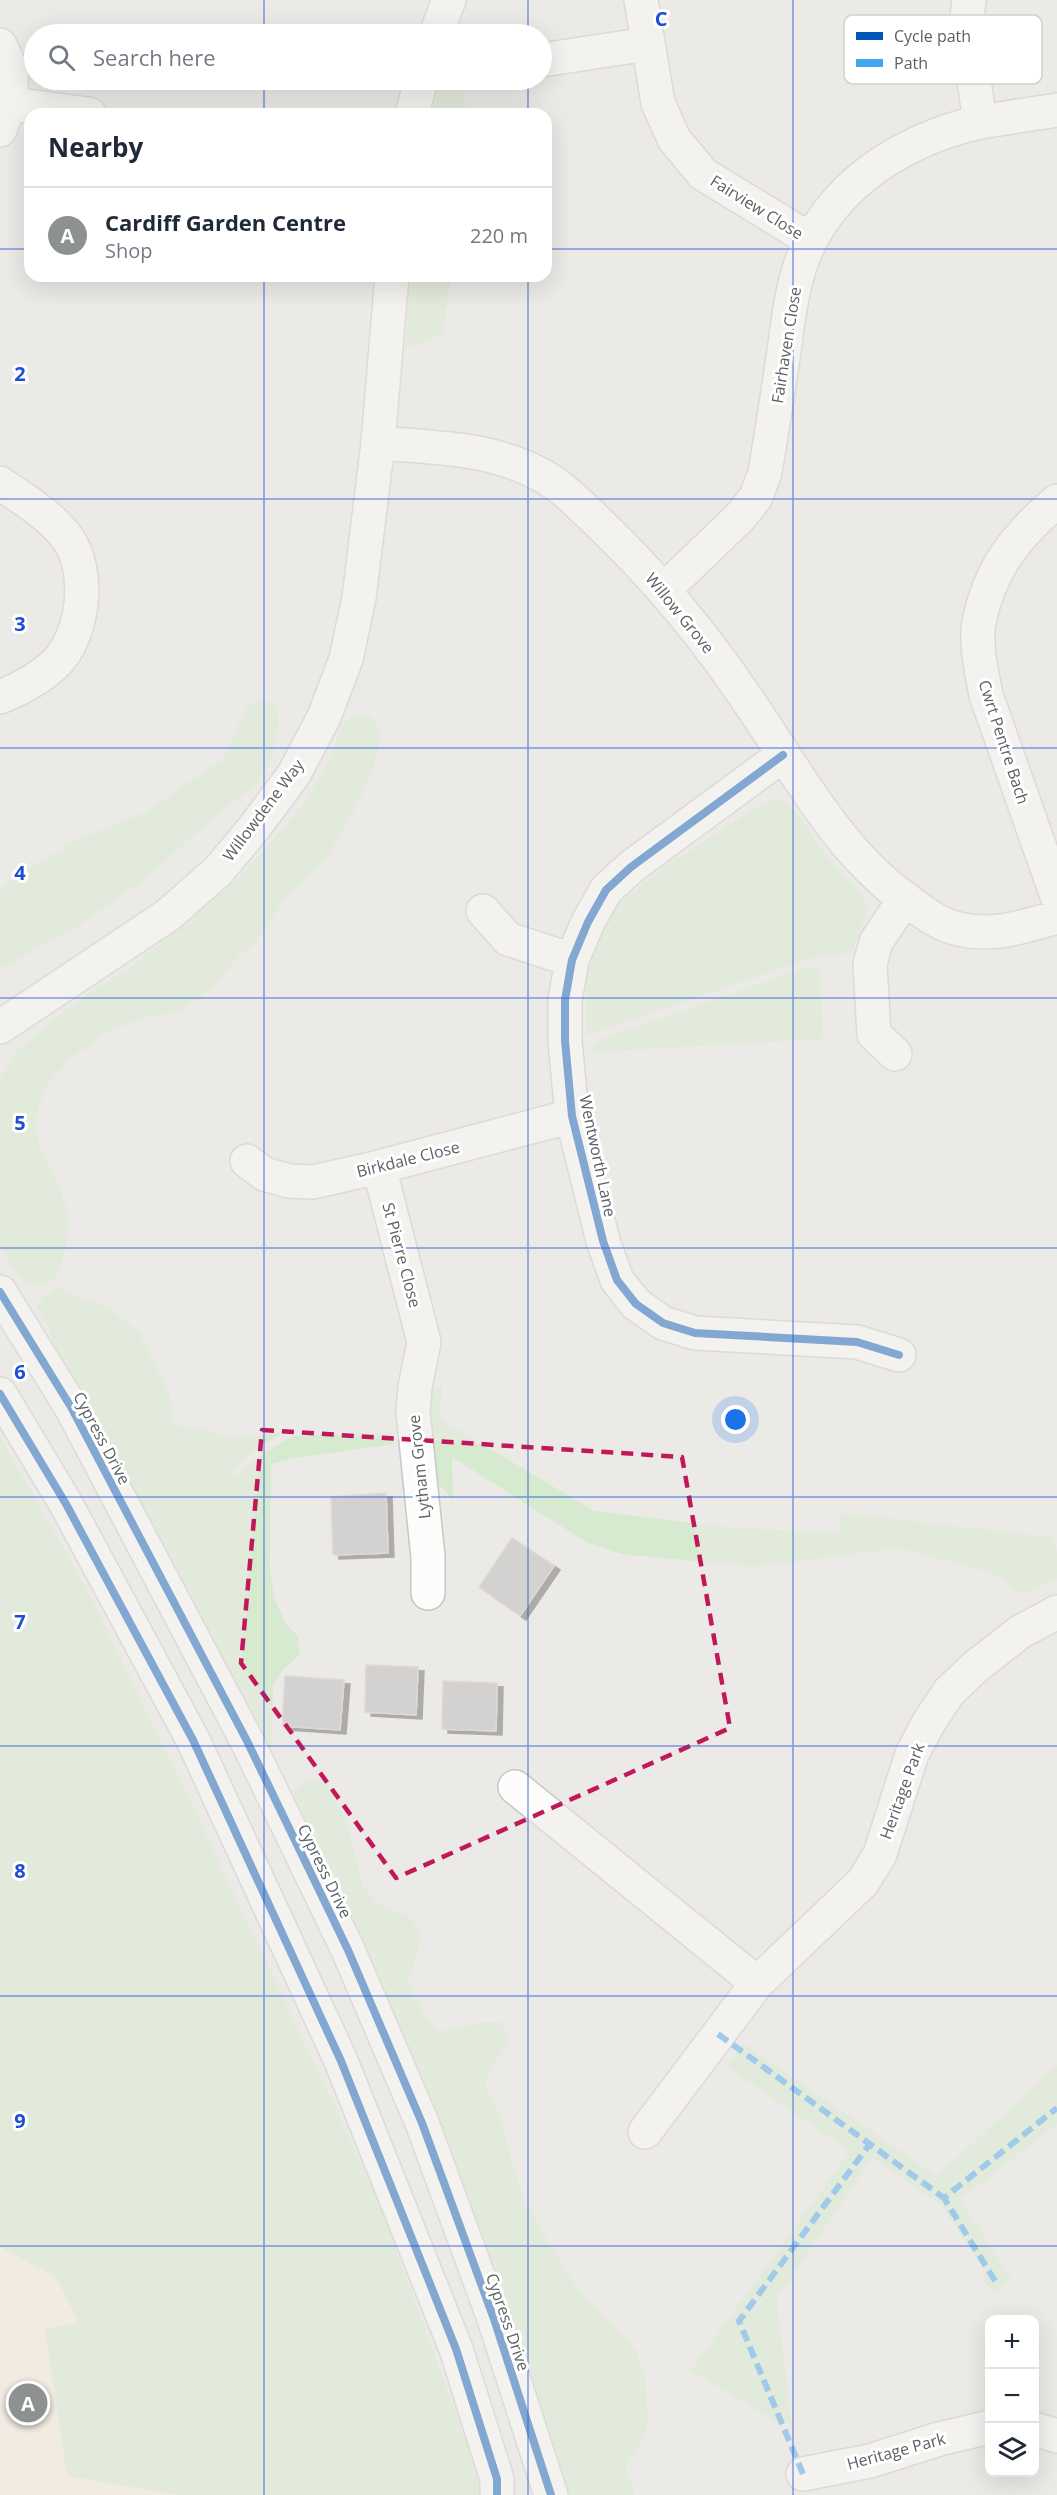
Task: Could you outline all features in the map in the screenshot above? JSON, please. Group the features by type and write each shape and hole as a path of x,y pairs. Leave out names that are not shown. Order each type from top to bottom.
{"street":[{"path":"440,24 449,0"},
{"name":"Fairview Close","path":"640,0 658,104 674,139 703,174 737,197 811,240"},
{"path":"967,15 969,0"},
{"path":"552,58 647,44"},
{"path":"0,45 12,71 5,116"},
{"path":"975,84 980,122"},
{"path":"414,108 418,90"},
{"path":"5,116 27,106 42,108"},
{"name":"Fairhaven Close","path":"664,590 740,517 756,497 765,472 792,294 811,240 832,208 856,183 885,160 917,141 952,128 1057,110"},
{"name":"Willowdene Way","path":"0,1027 168,915 218,870 254,828 294,774 324,717 346,660 359,598 378,443 391,282"},
{"name":"Willow Grove","path":"378,443 473,450 507,459 543,475 573,498 617,540 690,621 753,708 820,811 872,873 905,898 955,928 984,932 1008,932 1057,917"},
{"path":"0,483 52,519 69,541 82,579 80,612 72,640 56,663 27,686 0,697"},
{"name":"Cwrt Pentre Bach","path":"1057,501 1027,528 1004,557 988,593 979,624 980,665 986,695 1057,896"},
{"name":"Wentworth Lane","path":"783,755 631,867 606,891 588,922 572,960 565,1000 565,1041 572,1116 603,1241 617,1280 636,1304 663,1323 695,1333 857,1342 899,1355"},
{"path":"895,1054 874,1034 870,964 876,942 905,898"},
{"path":"483,911 508,939 572,960"},
{"name":"Birkdale Close","path":"247,1161 258,1172 289,1181 313,1182 572,1116"},
{"name":"St Pierre Close","path":"379,1167 424,1342"},
{"name":"Cypress Drive","path":"0,1292 71,1407 247,1741 348,1950 422,2123 494,2319 551,2495"},
{"name":"Lytham Grove","path":"424,1342 415,1387 413,1412 428,1557 428,1593"},
{"path":"0,1394 66,1504 193,1740 341,2061 456,2349 497,2479 497,2495"},
{"name":"Heritage Park","path":"645,2132 758,1983 863,1882 880,1854 912,1754 929,1722 950,1692 974,1668 1020,1632 1057,1612"},
{"path":"515,1787 758,1983"},
{"name":"Heritage Park","path":"803,2474 870,2461 939,2439 985,2428"},
{"path":"1039,2430 1057,2436"}],"highlighted area":[{"path":"262,1430 682,1457 730,1728 396,1878 241,1663"}],"shaded area":[{"path":"0,2247 56,2277 79,2323 46,2329 68,2476 178,2495 0,2495"}],"green space":[{"path":"463,90 466,108 434,108 438,91"},
{"path":"410,282 450,282 443,334 415,345 405,346"},
{"path":"261,700 275,704 279,722 272,754 257,783 149,876 75,928 0,969 0,889 39,862 81,838 142,814 223,759 246,708"},
{"path":"354,715 369,716 379,727 380,742 372,772 357,806 325,861 281,904 256,942 239,956 214,985 182,1011 143,1018 110,1031 74,1056 47,1085 34,1119 39,1145 63,1197 69,1217 66,1250 55,1279 41,1287 25,1282 15,1272 0,1244 0,1079 14,1054 43,1028 90,992 126,970 169,937 213,897 240,877 306,801 332,754 342,725"},
{"path":"766,801 783,801 795,809 825,854 862,893 868,910 852,953 816,957 586,1035 586,980 596,946 619,903 669,864"},
{"path":"807,967 820,967 823,1039 594,1052 594,1046 599,1040"},
{"path":"58,1288 110,1308 139,1332 170,1395 173,1420 187,1430 208,1428 218,1438 282,1433 254,1451 227,1474 237,1476 259,1456 293,1436 392,1432 394,1444 294,1458 271,1464 270,1569 274,1598 285,1622 298,1637 299,1655 283,1670 273,1685 271,1755 52,1341 48,1326 36,1308 42,1298"},
{"path":"442,1386 440,1419 594,1511 726,1527 838,1533 841,1513 1050,1537 1057,1551 1057,1578 1024,1594 986,1571 898,1548 756,1567 621,1554 586,1542 452,1457 453,1500 437,1483 426,1425 432,1387"},
{"path":"0,1437 89,1593 376,2194 477,2471 480,2495 178,2495 67,2476 45,2329 79,2323 56,2277 0,2247"},
{"path":"308,1779 322,1779 336,1799 347,1824 363,1887 380,1905 407,1915 423,1933 408,1982 423,2013 441,2031 484,2022 501,2022 510,2044 489,2069 485,2086 501,2116 525,2203 576,2286 636,2351 645,2377 648,2424 639,2446 626,2466 635,2495 568,2495 564,2473 546,2436 306,1850 294,1791"},
{"path":"744,2044 937,2176 1057,2065 1057,2124 960,2200 1012,2280 994,2293 984,2281 985,2271 940,2204 872,2158 777,2299 791,2423 775,2421 691,2371 850,2151 726,2066"}],"building":[{"path":"386,1493 388,1553 333,1555 331,1497"},
{"path":"512,1538 554,1566 520,1616 479,1587"},
{"path":"366,1665 418,1667 416,1715 365,1712"},
{"path":"285,1676 344,1680 340,1730 282,1726"},
{"path":"443,1681 497,1683 496,1731 442,1729"}],"marked path":[{"path":"718,2034 944,2198"},
{"path":"995,2281 944,2198 1057,2108"},
{"path":"803,2474 739,2321 869,2145"}],"cycle path":[{"path":"783,755 631,867 606,890 588,922 572,960 565,1000 565,1041 572,1116 603,1241 617,1280 636,1304 663,1323 695,1333 857,1342 899,1355"},
{"path":"0,1292 71,1407 247,1741 348,1950 422,2123 494,2319 551,2495"},
{"path":"0,1394 66,1504 193,1740 341,2061 456,2349 497,2479 497,2495"}],"place":[{"name":"Cardiff Garden Centre","path":"28,2403"}]}
